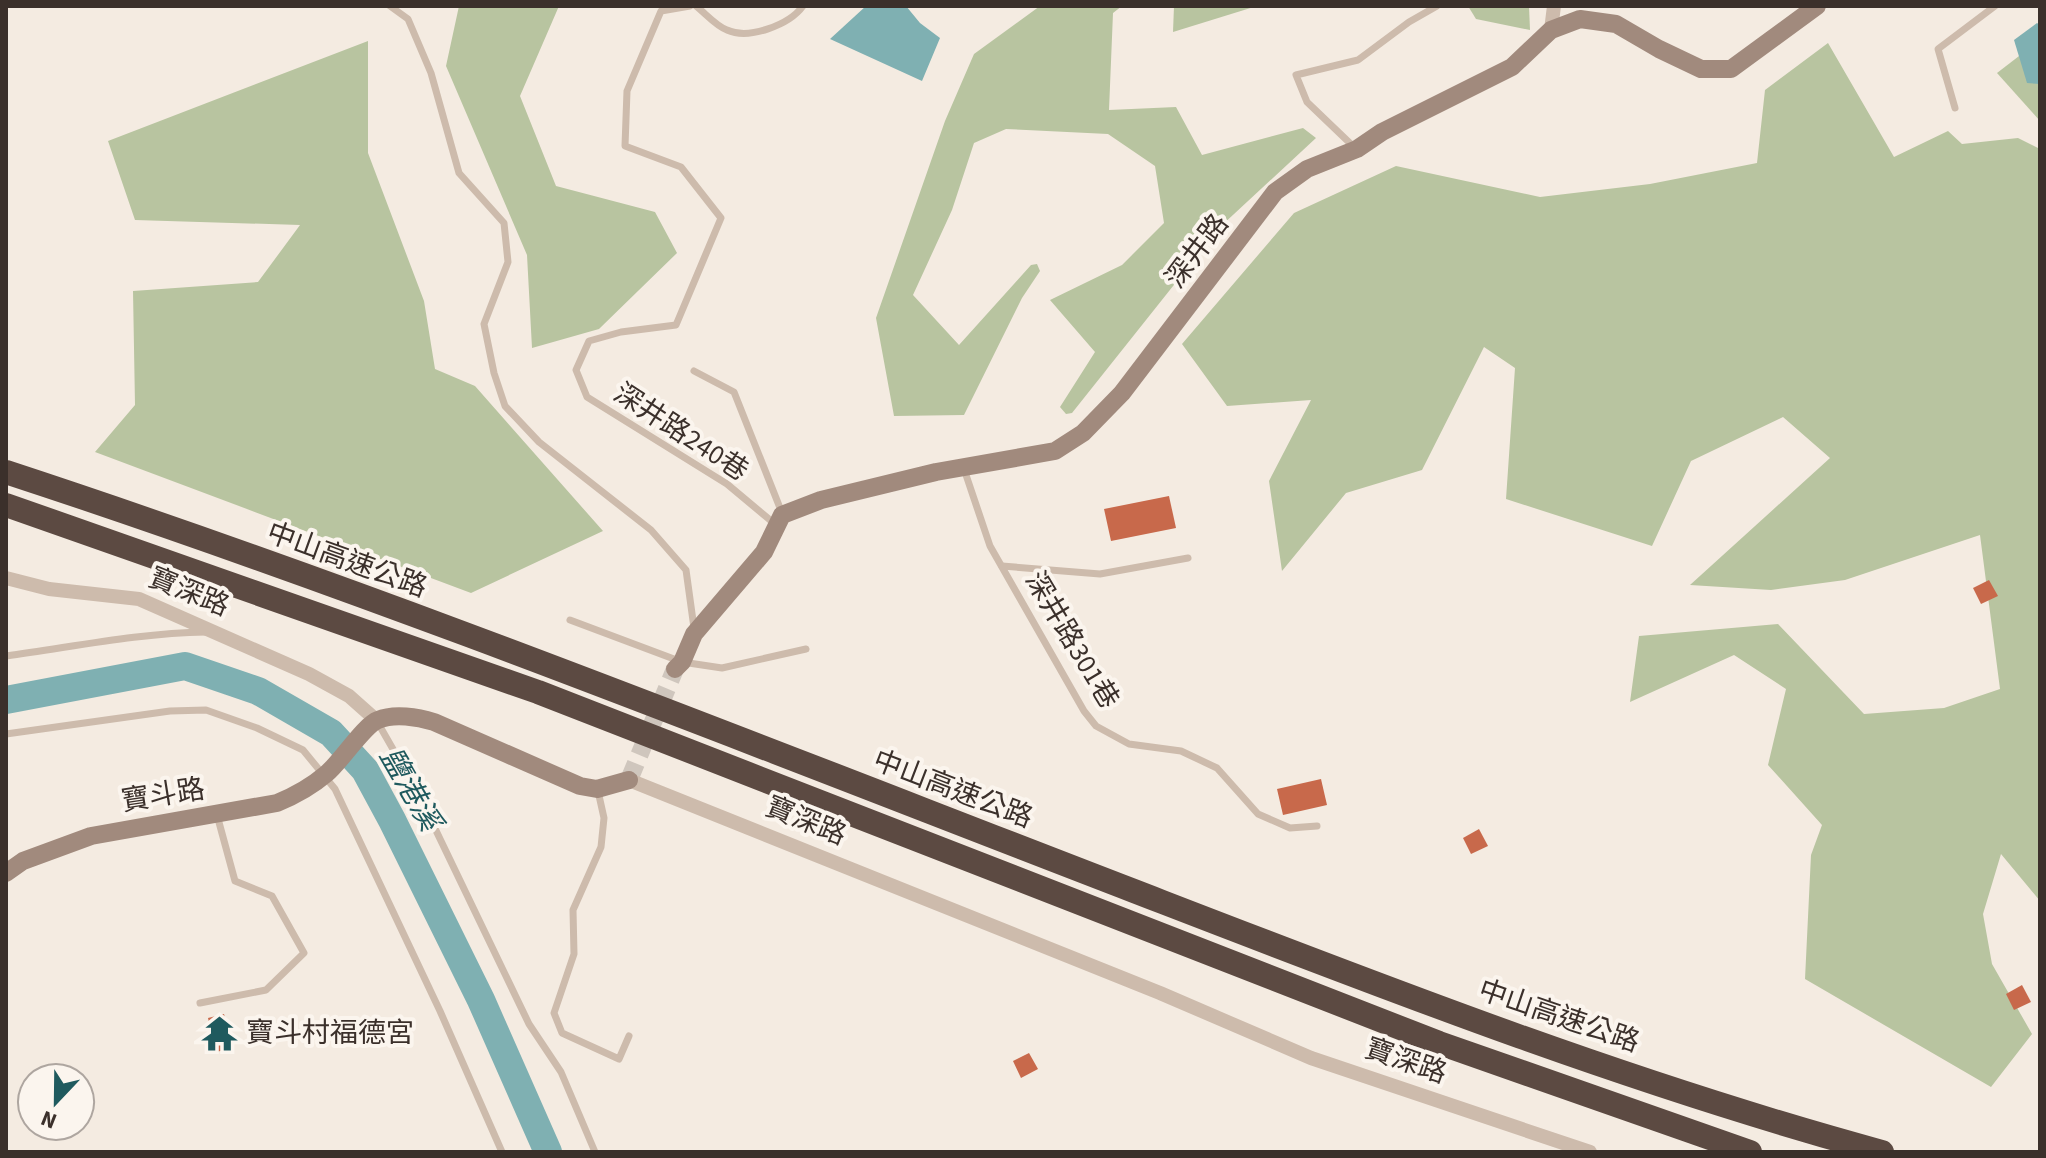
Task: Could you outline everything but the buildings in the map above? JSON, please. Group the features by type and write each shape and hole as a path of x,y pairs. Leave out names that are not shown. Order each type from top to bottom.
{"highway":[{"name":"中山高速公路","path":"6,472 391,607 1257,939 1501,1028 1777,1123 1882,1152"},
{"path":"6,505 538,692 1439,1043 1750,1152"}],"street":[{"path":"1551,30 1554,6"},
{"name":"深井路","path":"779,520 821,500 963,467 1055,451 1083,433 1131,382 1275,192 1307,169 1357,149 1382,132 1512,67 1551,30 1580,19 1616,24 1701,69 1731,69 1817,6"},
{"path":"678,666 694,634 764,552 779,520"},
{"name":"寶深路","path":"6,578 49,589 139,599 283,661 349,696 376,720"},
{"path":"376,720 412,717 434,722 580,786 597,789"},
{"name":"寶斗路","path":"6,873 23,861 91,836 277,803 326,774 376,720"},
{"name":"寶深路","path":"597,789 629,780 1160,993 1311,1058 1590,1152"}],"lane":[{"path":"390,6 408,19 431,73 459,173 504,223 508,262 484,324 494,373 505,406 539,442 651,530 686,570 694,634"},
{"name":"深井路240巷","path":"690,6 661,11 627,91 625,146 681,167 721,218 676,325 621,332 589,341 576,370 587,397 779,520"},
{"path":"696,6 727,31 761,33 798,13 803,6"},
{"path":"1357,149 1307,102 1296,75 1358,60 1409,22 1437,6"},
{"path":"1955,108 1938,49 1995,6"},
{"path":"694,371 734,392 779,520"},
{"name":"深井路301巷","path":"963,467 990,546 1084,711 1096,726 1129,744 1181,751 1217,768 1258,814 1290,828 1317,826"},
{"name":"深井路301巷","path":"1002,566 1100,574 1188,558"},
{"path":"570,620 678,666 722,668 806,649"},
{"path":"6,656 141,636 216,632"},
{"path":"6,734 170,711 206,710 257,728 303,750 326,774 335,789 440,1011 502,1152"},
{"path":"376,720 417,791 529,1024 561,1072 595,1152"},
{"path":"597,789 604,818 601,847 573,910 574,954 554,1013 562,1033 619,1059 629,1036"},
{"path":"200,1003 266,990 304,953 272,896 235,881 217,815"}],"green space":[{"path":"459,6 559,6 520,96 556,186 655,212 677,253 599,329 532,348 527,255 446,66"},
{"path":"1040,6 1122,6 1113,13 1109,110 1176,107 1202,155 1303,128 1316,138 1220,227 1072,413 1066,414 1060,407 1095,352 1050,300 1122,265 1164,223 1155,166 1108,134 1006,129 974,143 952,210 913,295 959,345 1031,265 1037,264 1040,271 1022,298 964,415 894,416 876,318 945,121 974,54"},
{"path":"1174,6 1257,6 1173,32"},
{"path":"1468,6 1529,6 1530,30 1476,19"},
{"path":"2040,40 2040,121 1997,73"},
{"path":"368,41 368,153 424,301 435,369 475,386 603,531 471,593 95,452 135,405 133,291 258,282 300,225 135,220 108,141"},
{"path":"1828,43 1894,157 1948,131 1962,144 2018,138 2040,149 2040,901 2001,854 1983,914 1992,964 2032,1034 1991,1087 1805,979 1811,855 1822,825 1768,765 1786,689 1734,655 1630,702 1639,636 1778,624 1864,714 1944,708 2000,689 1980,535 1845,580 1771,590 1690,585 1830,458 1783,417 1691,461 1652,546 1506,499 1515,368 1484,347 1422,470 1346,493 1282,571 1269,481 1311,400 1227,406 1182,344 1294,213 1396,166 1540,197 1650,184 1757,163 1765,90"}],"water":[{"path":"866,6 906,6 920,23 940,38 922,81 830,39"},
{"path":"2037,23 2040,25 2040,84 2027,83 2014,40"}],"waterway":[{"name":"鹽港溪","path":"6,700 185,666 258,691 331,733 365,770 392,820 481,1000 548,1152"}],"tunnel":[{"path":"629,780 675,669"}],"place":[{"name":"寶斗村福德宮","path":"220,1033"}]}
